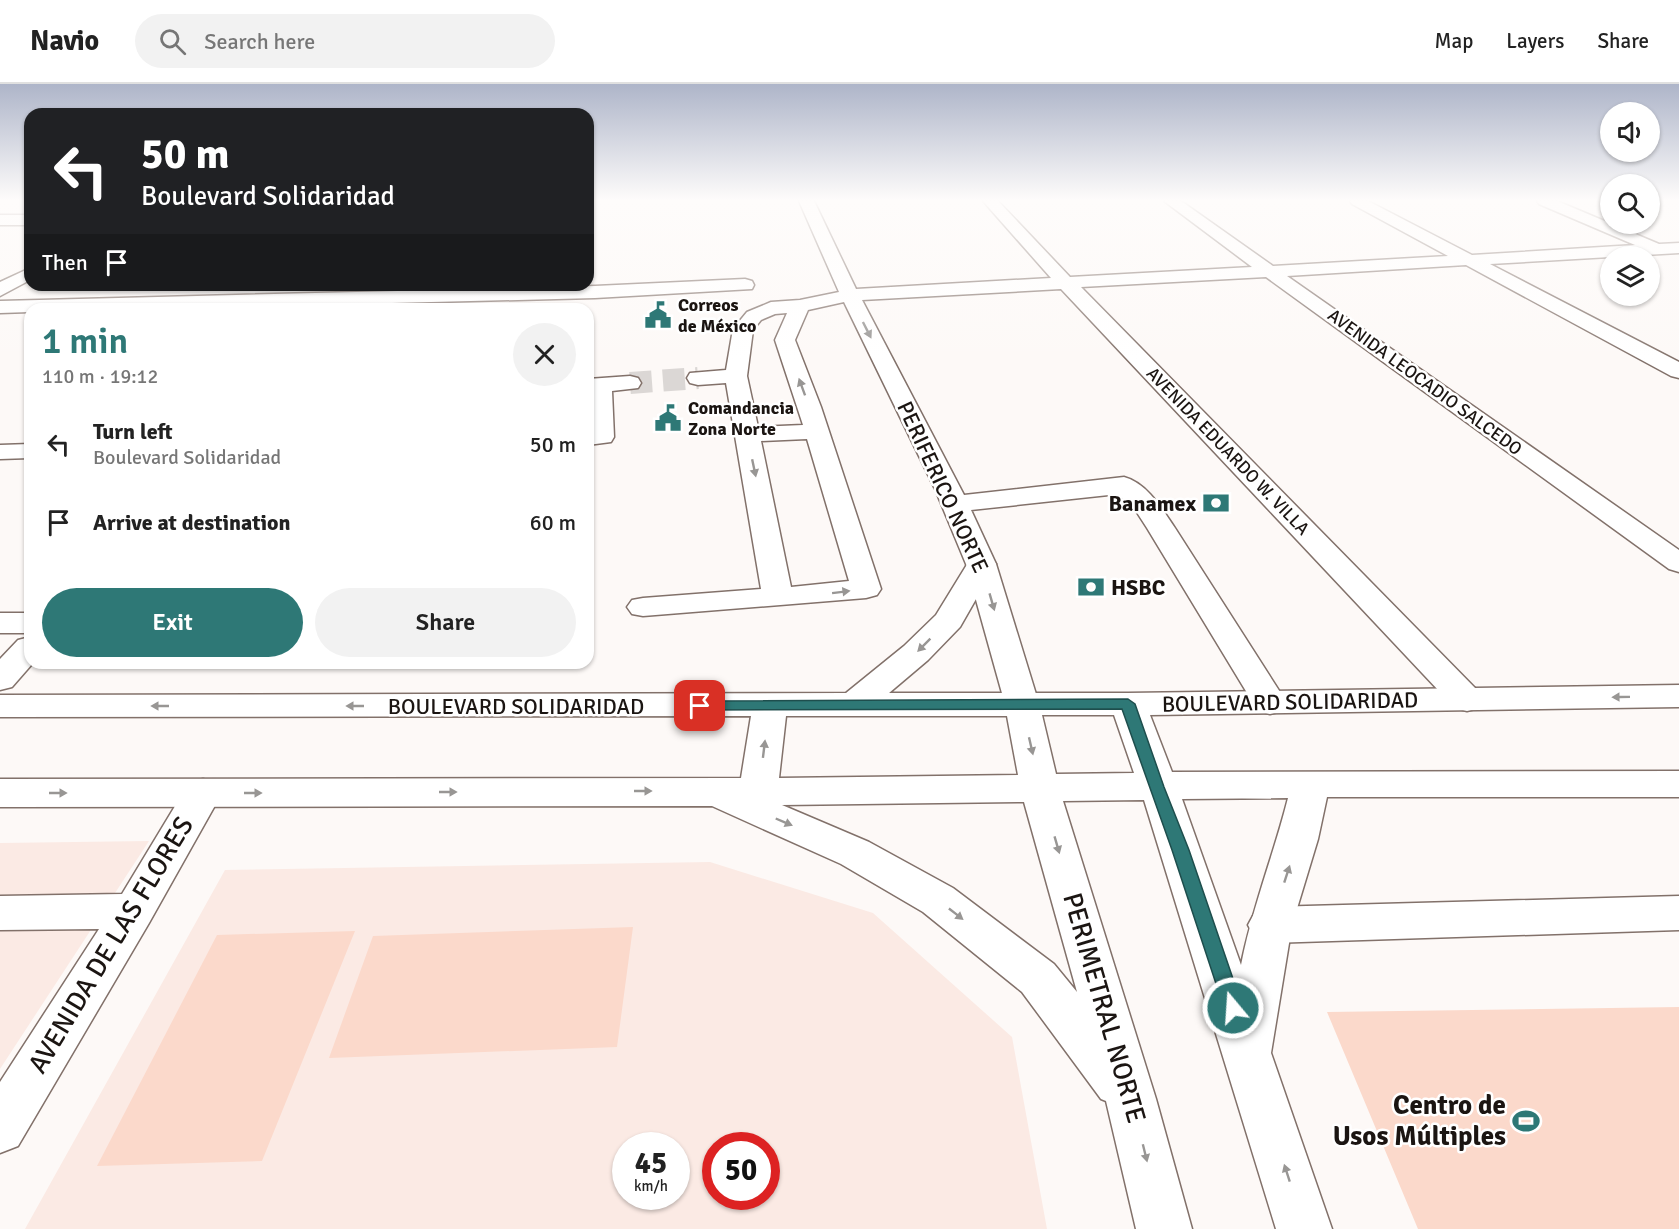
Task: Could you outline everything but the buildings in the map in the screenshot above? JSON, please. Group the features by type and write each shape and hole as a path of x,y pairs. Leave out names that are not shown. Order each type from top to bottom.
{"street":[{"name":"PERIFERICO NORTE","path":"831,254 954,504 981,564 1022,704 1040,789"},
{"name":"AVENIDA EDUARDO W. VILLA","path":"1039,254 1467,700"},
{"name":"AVENIDA LEOCADIO SALCEDO","path":"1246,254 1679,563"},
{"path":"1460,254 1679,371"},
{"path":"778,597 736,376 743,328 754,316 771,308 800,306 850,295 1566,254"},
{"path":"0,290 24,276"},
{"path":"370,303 745,285"},
{"path":"355,303 366,291"},
{"path":"644,607 866,589 785,340 800,306"},
{"path":"0,307 24,307"},
{"path":"698,378 736,376"},
{"path":"594,438 602,437 595,385 630,383"},
{"path":"747,435 816,431"},
{"path":"0,452 24,452"},
{"path":"954,504 1124,485 1146,506 1161,528 1270,702"},
{"path":"854,705 916,653 949,620 981,564"},
{"path":"0,623 24,623"},
{"path":"0,679 24,653"},
{"name":"BOULEVARD SOLIDARIDAD","path":"0,706 1128,704 1679,696"},
{"path":"1128,704 1180,850 1304,1229"},
{"path":"758,792 770,706"},
{"path":"1248,1054 1270,925 1298,839 1311,784"},
{"path":"0,793 758,792 1311,784 1679,784"},
{"name":"PERIMETRAL NORTE","path":"1040,789 1131,1099 1164,1229"},
{"path":"711,791 855,853 938,900 1038,978 1131,1099"},
{"name":"AVENIDA DE LAS FLORES","path":"0,1128 134,911 203,793"},
{"path":"0,913 134,911"},
{"path":"1270,925 1679,914"}],"shaded area":[{"path":"149,841 0,1069 0,843"},
{"path":"710,862 873,913 1012,1037 1047,1229 25,1229 225,870"},
{"path":"633,927 617,1047 329,1058 373,936"},
{"path":"355,931 262,1161 97,1166 217,935"},
{"name":"Centro de Usos Múltiples","path":"1679,1007 1679,1229 1418,1229 1327,1012"}],"tunnel":[{"path":"630,383 698,378"}],"place":[{"name":"Correos de México","path":"658,315"},
{"name":"Comandancia Zona Norte","path":"668,418"},
{"name":"Banamex","path":"1216,503"},
{"name":"HSBC","path":"1091,587"},
{"name":"Centro de Usos Múltiples","path":"1526,1121"}],"route":[{"path":"700,706 1128,704 1233,1008"}]}
